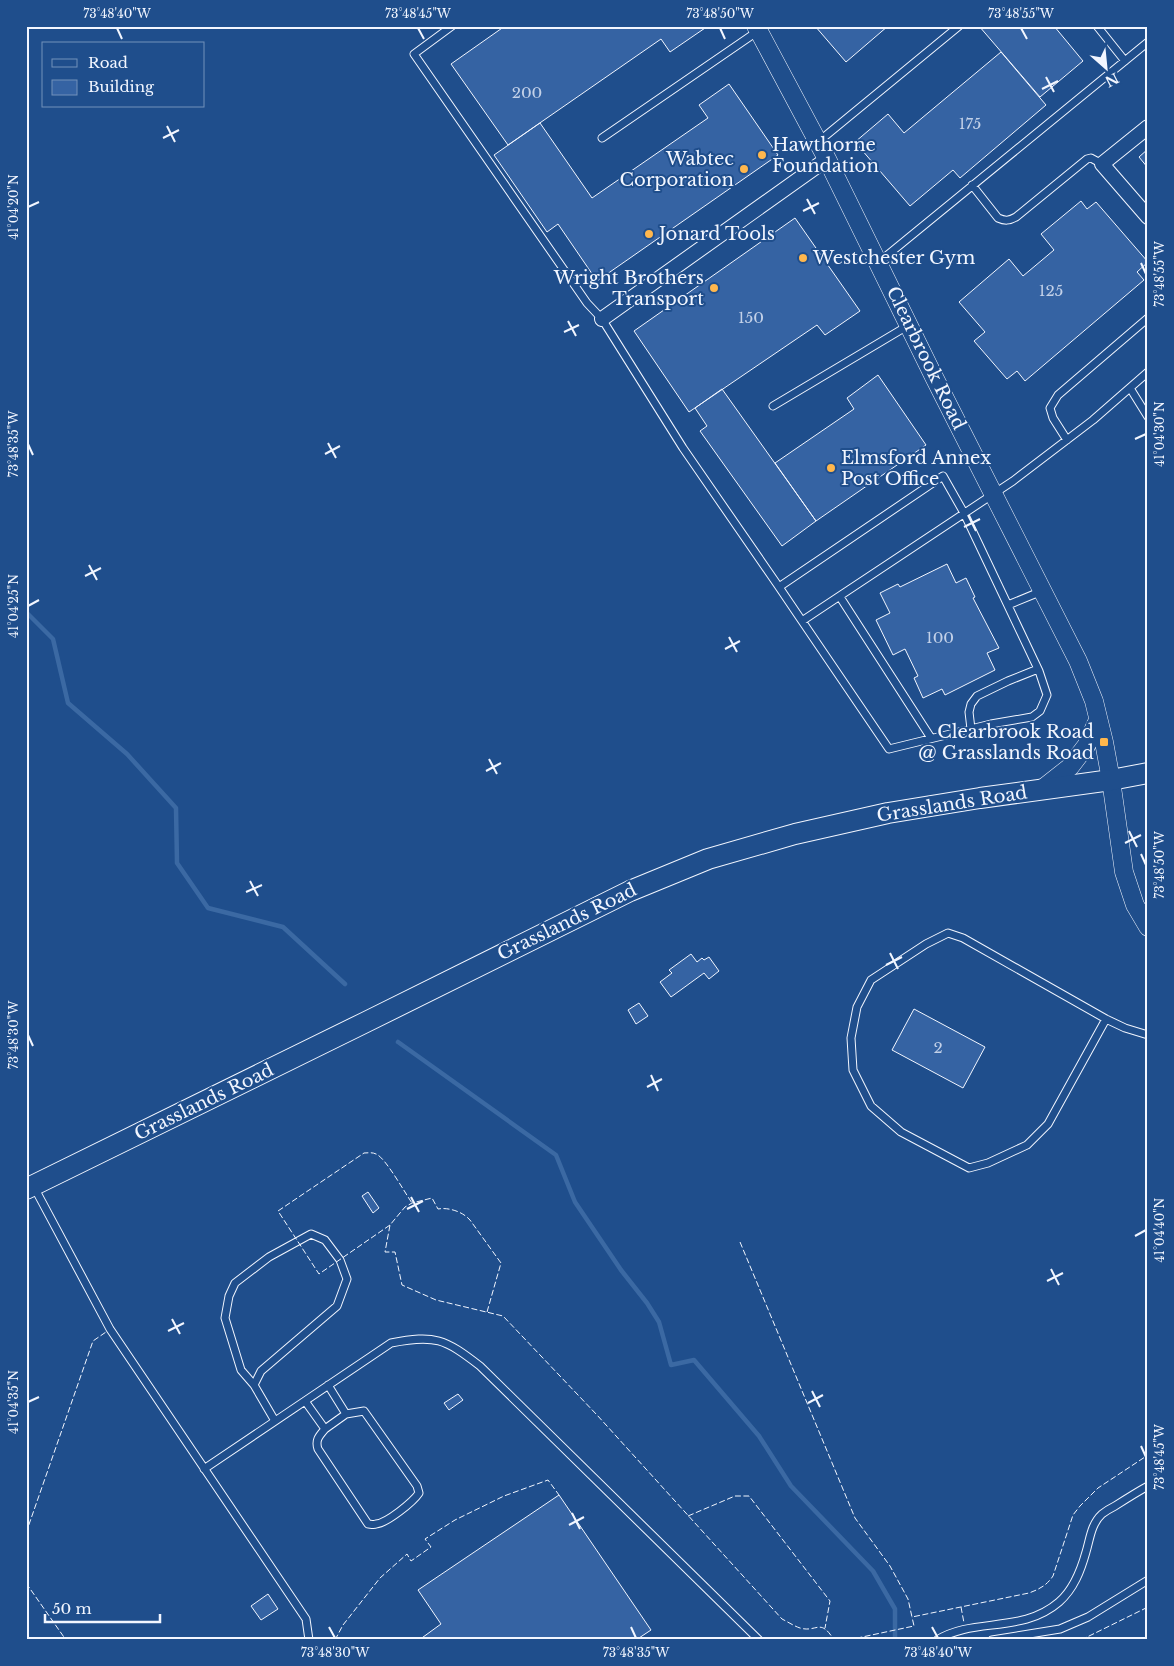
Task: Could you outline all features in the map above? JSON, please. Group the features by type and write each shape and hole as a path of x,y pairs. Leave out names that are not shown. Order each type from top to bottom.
{"main road":[{"name":"Grasslands Road","path":"30,1187 630,891 708,859 795,834 888,814 1148,773"}],"street":[{"name":"Clearbrook Road","path":"757,28 827,159 935,379 1078,661 1094,701 1111,780 1124,872 1135,906 1148,927"},
{"path":"1148,127 1102,164 1148,217"},
{"path":"602,319 827,159"},
{"path":"1042,789 1070,767 1086,746 1098,720"}],"lane":[{"path":"452,26 414,54 587,303 602,319 683,448 889,749 971,729 1032,717 1040,711 1047,695 1038,669 964,513 943,476 779,587"},
{"path":"817,142 959,26"},
{"path":"1097,26 1125,61"},
{"path":"602,138 757,28"},
{"path":"878,262 1148,42"},
{"path":"972,185 998,218 1003,221 1016,218 1087,158 1102,164"},
{"path":"1067,440 1053,418 1050,408 1058,395 1148,318"},
{"path":"773,406 909,324"},
{"path":"802,621 1014,481 1067,440 1148,372"},
{"path":"1130,388 1148,417"},
{"path":"1008,605 1043,590"},
{"path":"840,597 931,738"},
{"path":"971,729 969,712 971,704 977,696 1038,669"},
{"path":"1106,1019 1048,1124 1027,1145 988,1163 969,1168 901,1132 871,1106 853,1070 851,1038 857,1007 871,980 926,944 948,933 963,938 1106,1019 1148,1035"},
{"path":"30,1187 110,1330 306,1620 309,1640"},
{"path":"254,1385 261,1371 337,1306 348,1279 340,1260 325,1240 311,1234 269,1257 236,1282 229,1296 225,1318 241,1370 254,1385 275,1421"},
{"path":"204,1469 391,1343 414,1338 440,1340 457,1349 480,1366 759,1640"},
{"path":"328,1385 346,1414"},
{"path":"305,1401 325,1429"},
{"path":"364,1411 417,1486 419,1493 414,1500 375,1525 368,1524 316,1444 325,1429 346,1414 364,1411"},
{"path":"937,1640 946,1634 1036,1617 1059,1602 1074,1585 1086,1552 1091,1531 1102,1514 1148,1486"},
{"path":"992,1640 1060,1629 1088,1617 1148,1580"}],"building":[{"path":"505,26 708,26 670,52 661,39 508,145 451,64"},
{"path":"815,26 888,26 846,62"},
{"path":"979,26 1054,26 1083,61 1040,97"},
{"path":"1001,52 1046,105 960,178 953,170 910,206 855,142 888,114 904,133"},
{"path":"729,84 778,155 597,281 558,224 547,232 494,155 540,123 592,198 708,118 699,105"},
{"path":"1148,149 1148,168 1139,157"},
{"path":"1081,201 1087,209 1096,202 1148,262 1137,272 1144,280 1025,381 1017,371 1007,379 974,341 985,332 959,302 1009,259 1023,276 1054,250 1041,234"},
{"path":"795,218 860,311 825,335 817,325 689,412 634,331"},
{"path":"878,375 926,445 816,521 775,463 854,409 847,398"},
{"path":"722,389 816,521 782,546 700,431 707,426 695,408"},
{"path":"947,564 956,583 966,578 975,597 973,598 999,648 987,653 995,670 945,695 942,689 923,698 914,678 918,676 905,649 893,655 876,620 890,613 880,593 898,584 900,587"},
{"path":"691,954 697,962 702,958 704,960 709,957 719,971 709,979 704,973 671,997 660,982 672,973 669,970"},
{"path":"639,1003 648,1016 636,1024 628,1010"},
{"path":"914,1009 985,1047 963,1088 892,1050"},
{"path":"368,1192 379,1208 373,1213 362,1196"},
{"path":"458,1394 463,1400 449,1410 444,1403"},
{"path":"559,1495 651,1630 636,1640 419,1640 441,1624 418,1590"},
{"path":"268,1594 278,1609 261,1620 251,1606"}],"waterway":[{"path":"26,612 53,639 68,703 127,754 176,808 177,863 208,908 283,927 345,984"},
{"path":"398,1042 556,1155 575,1202 659,1322 671,1365 694,1360 759,1436 791,1486 873,1571 895,1609 895,1640"}],"fence":[{"path":"390,1225 319,1274 278,1211 364,1153 373,1153 380,1157 390,1168 412,1203"},
{"path":"487,1312 501,1263 470,1220 456,1211 438,1209 432,1198 412,1203 405,1207 390,1225 385,1252 395,1252 402,1285 436,1300 503,1316 597,1415 782,1619 800,1628 822,1627 834,1640"},
{"path":"740,1242 855,1518 890,1566 908,1599 912,1617 1029,1593 1043,1586 1053,1576 1073,1515 1080,1506 1098,1488 1148,1455"},
{"path":"26,1533 93,1341 106,1332"},
{"path":"335,1640 343,1625 380,1578 407,1554 411,1561 431,1547 425,1539 455,1520 504,1496 548,1480 559,1495"},
{"path":"688,1516 735,1496 749,1496 830,1601 825,1628"},
{"path":"26,1583 66,1640"},
{"path":"961,1607 964,1623"},
{"path":"1081,1640 1148,1607"},
{"path":"848,1640 914,1626 912,1617"}],"place":[{"name":"Hawthorne Foundation","path":"762,155"},
{"name":"Wabtec Corporation","path":"744,169"},
{"name":"Jonard Tools","path":"649,234"},
{"name":"Westchester Gym","path":"803,258"},
{"name":"Wright Brothers Transport","path":"714,288"},
{"name":"Elmsford Annex Post Office","path":"831,468"},
{"name":"Clearbrook Road @ Grasslands Road","path":"1104,742"}]}
